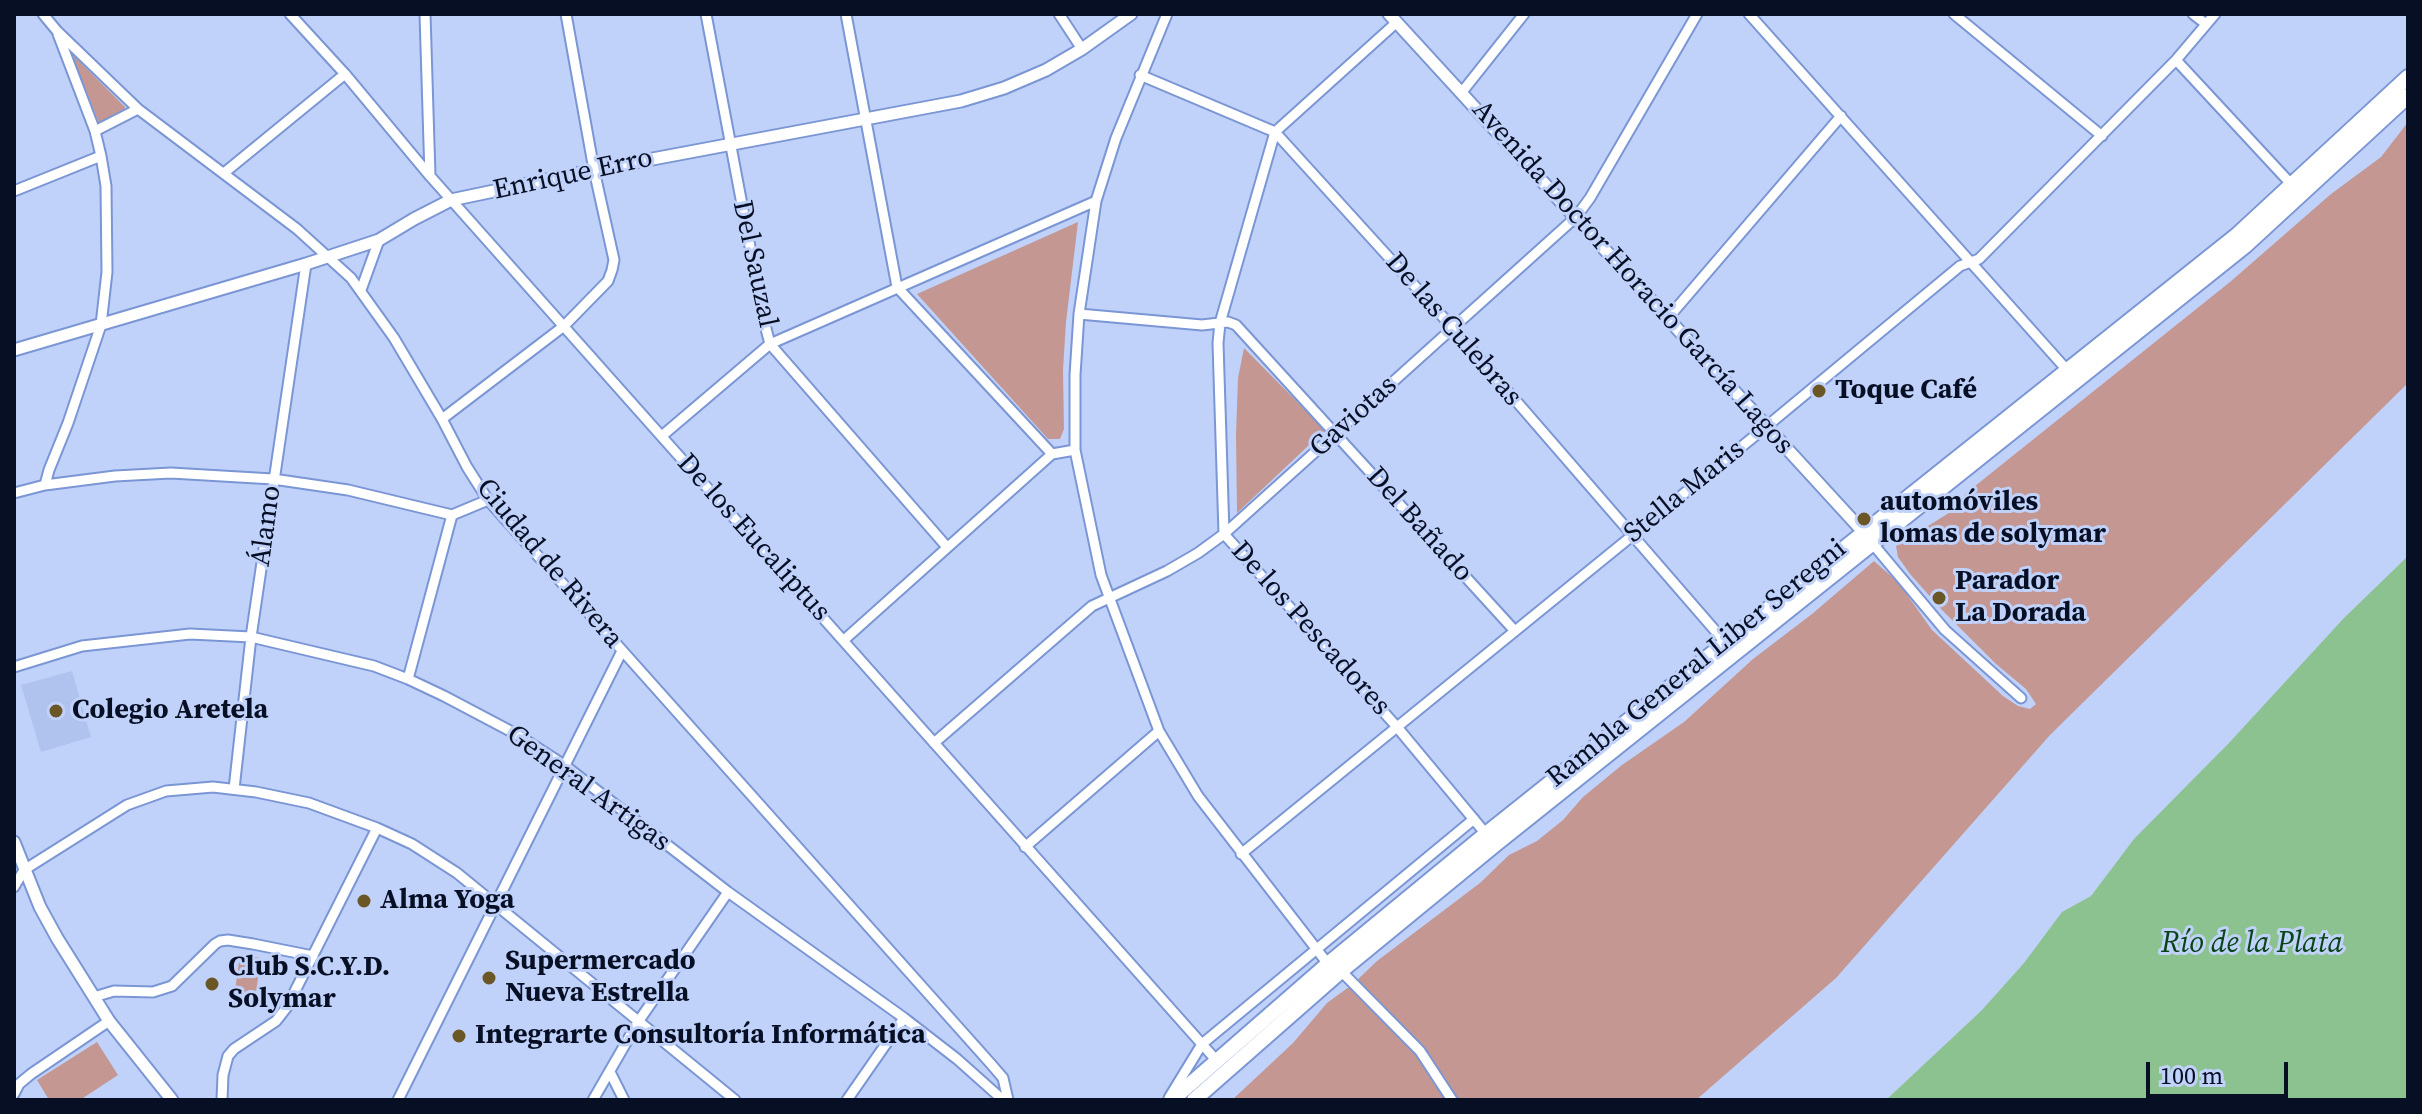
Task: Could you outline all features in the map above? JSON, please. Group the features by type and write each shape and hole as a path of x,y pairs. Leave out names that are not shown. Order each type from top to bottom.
{"main road":[{"name":"Rambla General Liber Seregni","path":"1170,1100 1546,803 2067,370 2237,235 2408,77"},
{"name":"Rambla General Liber Seregni","path":"1194,1100 1334,968 1486,834 1725,642 1868,538 2245,246 2408,96"}],"street":[{"name":"Ciudad de Rivera","path":"43,14 138,109 329,256 361,290 394,338 488,500 991,1064 1003,1078 1005,1100"},
{"name":"De los Eucaliptus","path":"290,14 451,200 1217,1061"},
{"path":"425,14 430,176"},
{"path":"442,419 564,326 608,281 612,270 614,260 566,14"},
{"name":"Del Sauzal","path":"706,14 770,344 947,547"},
{"path":"846,14 897,287 1052,454"},
{"path":"1059,14 1082,49"},
{"name":"Enrique Erro","path":"14,350 379,240 451,200 961,101 1004,88 1046,70 1131,14"},
{"path":"1167,14 1116,138 1096,201 1079,314 1075,450 1101,575 1159,731 1198,796 1315,949 1420,1051 1452,1100"},
{"path":"1462,92 1524,14"},
{"name":"Gaviotas","path":"934,743 1092,606 1167,571 1224,534 1576,217 1697,14"},
{"path":"1749,14 2067,370"},
{"path":"1954,14 2102,136"},
{"path":"2193,14 2206,24"},
{"name":"Stella Maris","path":"1241,854 1960,266 1979,259 2176,60 2215,14"},
{"path":"1275,132 1393,18"},
{"name":"Avenida Doctor Horacio García Lagos","path":"1393,18 1868,538"},
{"path":"45,485 101,325 107,272 106,186 101,156 95,131 57,31"},
{"path":"2176,60 2292,185"},
{"path":"224,173 345,74"},
{"name":"De las Culebras","path":"1140,75 1275,132 1452,327 1725,642"},
{"path":"95,131 138,109"},
{"path":"1668,318 1841,116"},
{"name":"De los Pescadores","path":"1275,132 1220,323 1224,534 1397,727 1486,834"},
{"path":"14,191 101,156"},
{"path":"663,435 770,344 1096,201"},
{"path":"361,290 379,240"},
{"name":"Álamo","path":"234,789 251,637 306,264"},
{"path":"1079,314 1202,325 1220,323"},
{"name":"Del Bañado","path":"1220,323 1236,325 1514,630"},
{"path":"844,640 1052,454 1075,450"},
{"path":"14,493 45,485 115,476 171,473 273,479 348,490 452,515 488,500"},
{"path":"408,679 452,515"},
{"path":"1868,538 1945,630 2021,698"},
{"name":"General Artigas","path":"14,667 82,646 190,634 251,637 374,666 408,679 516,734 564,765 728,892 904,1018 1005,1100"},
{"path":"398,1100 622,651"},
{"path":"1025,847 1159,731"},
{"path":"14,887 24,870 127,805 166,791 213,787 309,803 412,844 457,873 735,1100"},
{"path":"1170,1100 1202,1044 1474,819"},
{"path":"222,1100 228,1056 276,1021 287,1007 377,828"},
{"path":"14,842 40,907 94,997 109,1021 172,1100"},
{"path":"593,1100 638,1022 728,892"},
{"path":"94,997 114,991 153,992 172,986 220,941 313,956"},
{"path":"847,1100 904,1018"},
{"path":"14,1094 19,1084 31,1074 109,1021"},
{"path":"610,1072 624,1100"}],"shaded area":[{"path":"74,56 125,107 124,111 99,123"},
{"path":"2408,122 2408,383 2050,735 1836,978 1696,1100 1232,1100 1293,1043 1327,1003 1377,961 1480,883 1509,855 1537,841 1563,820 1583,797 1622,765 1684,722 1753,659 1874,561 1898,582 1932,630 2003,696 2018,706 2030,709 2036,704 2026,689 1942,610 1910,574 1898,557 1896,546 1952,511 1965,494 2230,282 2331,194 2381,157"},
{"path":"1078,222 1066,322 1064,429 1060,439 1048,439 917,294"},
{"path":"1244,348 1325,430 1237,513 1238,378"},
{"name":"Colegio Aretela","path":"72,671 91,737 41,752 21,685"},
{"path":"240,955 261,958 255,999 234,997"},
{"path":"97,1042 118,1075 80,1100 49,1100 37,1080"}],"water":[{"name":"Río de la Plata","path":"2408,556 2408,1100 1886,1100 1982,1010 2024,963 2062,912 2091,896 2134,839 2228,744 2344,618"}],"place":[{"name":"Toque Café","path":"1819,391"},
{"name":"automóviles lomas de solymar","path":"1864,519"},
{"name":"Parador La Dorada","path":"1939,598"},
{"name":"Colegio Aretela","path":"56,711"},
{"name":"Alma Yoga","path":"364,901"},
{"name":"Supermercado Nueva Estrella","path":"489,978"},
{"name":"Club S.C.Y.D. Solymar","path":"212,984"},
{"name":"Integrarte Consultoría Informática","path":"459,1036"}]}
